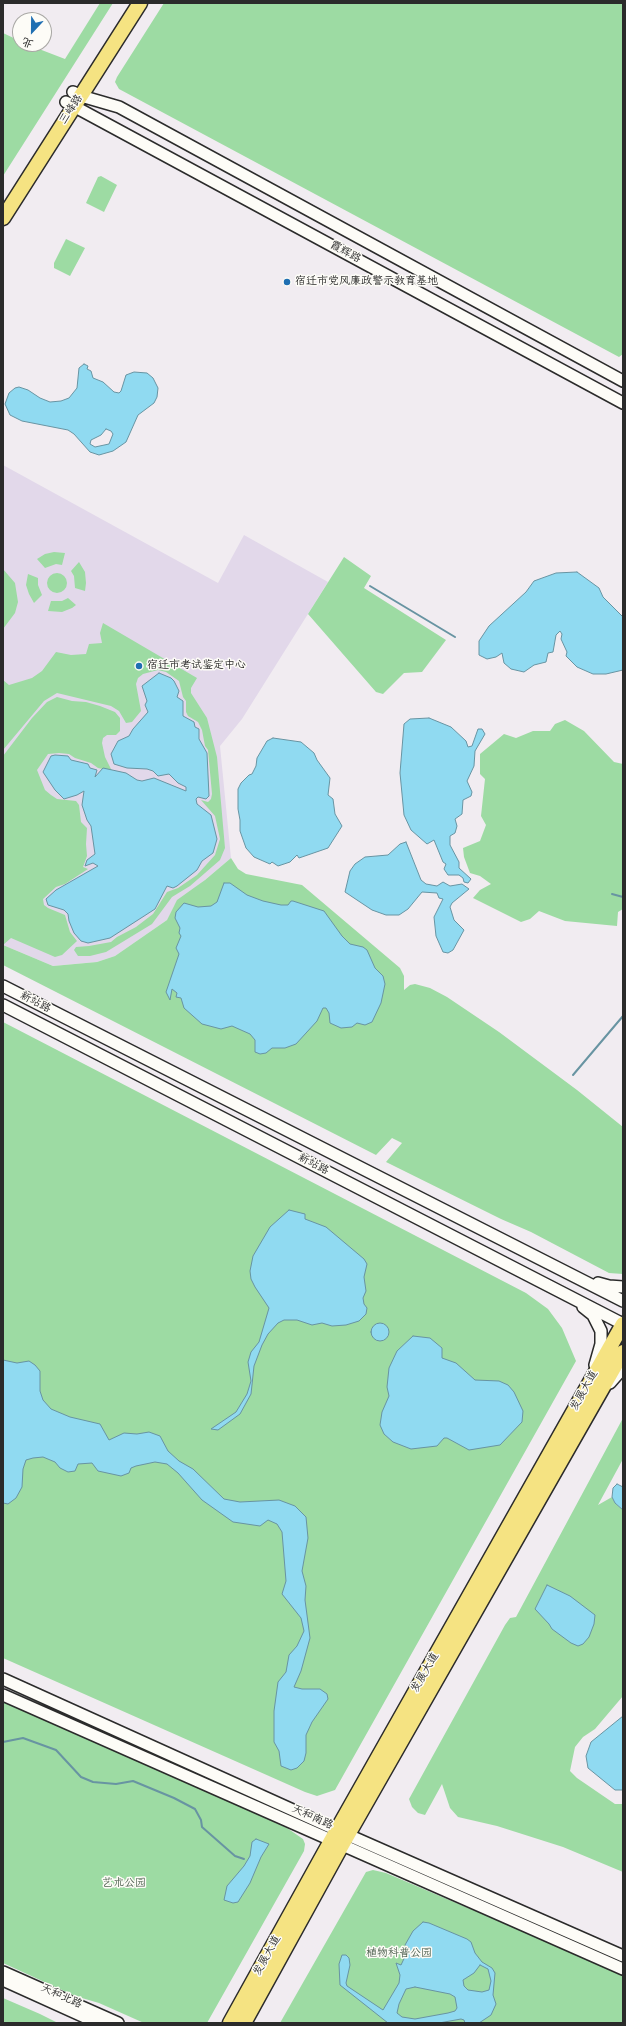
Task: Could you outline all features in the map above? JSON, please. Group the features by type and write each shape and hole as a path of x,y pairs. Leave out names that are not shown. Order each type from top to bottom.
{"main road":[{"name":"三峰路","path":"3,218 131,3"},
{"name":"三峰路","path":"3,202 140,3"},
{"name":"发展大道","path":"230,2023 339,1837 586,1404 623,1324"},
{"name":"发展大道","path":"586,1404 623,1352"},
{"name":"发展大道","path":"244,2023 339,1837"}],"street":[{"name":"霞辉路","path":"74,99 119,107 623,381"},
{"name":"霞辉路","path":"74,99 623,403"},
{"name":"新站路","path":"3,986 623,1301"},
{"name":"新站路","path":"3,1005 623,1324"},
{"path":"569,1273 609,1286 623,1287"},
{"path":"556,1290 592,1315 601,1331 601,1344 586,1404"},
{"path":"586,1404 623,1368"},
{"name":"天和南路","path":"3,1678 623,1969"},
{"name":"天和南路","path":"3,1695 623,1956"},
{"name":"天和北路","path":"3,1972 118,2023"},
{"name":"天和北路","path":"3,1980 98,2023"}],"shaded area":[{"name":"宿迁市考试鉴定中心","path":"3,465 218,583 244,535 328,582 242,719 220,746 231,858 174,906 167,920 115,956 97,962 53,966 3,945"}],"green space":[{"path":"100,3 113,3 3,176 3,33 12,37 12,52 47,52 65,59"},
{"path":"164,3 623,3 623,354 619,357 119,89 115,82 117,77"},
{"path":"101,176 117,185 104,212 86,203 98,177"},
{"path":"66,239 85,248 70,276 54,268 54,263"},
{"path":"54,552 65,553 62,565 56,564 45,568 37,559 45,554"},
{"path":"344,557 371,576 364,588 446,640 422,672 404,673 383,694 376,692 308,614"},
{"path":"79,562 85,572 85,591 75,588 74,576 71,571"},
{"path":"3,569 15,583 18,602 15,613 3,629"},
{"path":"57,573 64,576 67,583 64,590 57,593 50,590 47,583 50,576"},
{"path":"28,574 38,578 38,585 42,595 34,603 26,585"},
{"path":"68,598 76,605 62,612 48,611 51,601 62,601"},
{"path":"103,623 197,678 191,688 191,693 207,718 217,757 225,848 220,860 190,886 172,897 152,924 106,952 90,956 78,956 74,950 76,947 111,942 117,937 136,927 153,914 167,892 178,888 197,875 215,855 220,839 215,816 201,800 208,802 211,799 212,794 208,750 205,746 202,730 198,722 188,716 186,712 186,701 183,697 179,681 166,672 158,670 143,674 138,678 136,684 141,711 132,722 126,723 119,711 111,706 57,693 44,701 3,750 3,680 9,685 32,678 42,671 56,652 71,655 86,654 89,644 102,643 100,633"},
{"path":"57,697 72,701 86,702 115,712 120,718 120,731 116,735 107,735 103,738 102,743 105,757 112,771 98,768 91,763 75,758 69,754 59,753 48,754 37,770 45,790 51,795 57,799 76,801 79,805 81,822 87,828 87,856 83,867 88,869 65,884 56,887 43,899 44,905 48,908 65,915 70,932 77,941 62,955 55,957 11,938 3,945 3,756 32,718 47,702"},
{"path":"565,720 584,731 614,762 623,764 623,909 618,912 617,926 565,921 539,911 530,919 521,922 473,898 480,890 491,884 480,876 470,873 464,857 463,848 480,841 486,825 481,816 485,779 480,774 480,754 504,734 516,738 533,731 550,731 555,724"},
{"path":"231,858 238,869 246,874 302,885 400,968 404,976 404,990 410,985 415,984 430,988 447,997 499,1032 577,1090 623,1127 623,1274 609,1273 531,1232 501,1219 386,1162 402,1143 392,1138 376,1155 3,965 3,945 53,966 97,962 115,956 167,920 177,900 205,880"},
{"path":"3,1022 526,1293 548,1309 562,1328 576,1361 335,1790 317,1796 305,1792 3,1658"},
{"path":"623,1418 623,1459 598,1505 612,1497 615,1503 623,1510 623,1696 595,1729 583,1737 575,1747 570,1771 577,1778 615,1804 623,1804 623,1872 563,1847 497,1826 458,1817 450,1808 442,1784 425,1815 418,1813 412,1807 409,1799 505,1625 510,1618 516,1617"},
{"name":"艺术公园","path":"3,1697 287,1828 303,1839 305,1844 304,1851 207,2023 144,2023 99,2003 75,1996 3,1963"},
{"name":"植物科普公园","path":"373,1870 386,1873 468,1908 486,1914 623,1974 623,2023 280,2023 366,1872"},
{"path":"3,1998 40,2014 58,2023 3,2023"}],"water":[{"path":"84,364 88,366 87,369 91,371 93,378 103,382 114,392 119,393 121,391 126,375 134,372 147,373 153,378 158,388 157,397 154,403 138,415 126,442 113,451 99,455 90,452 74,434 68,430 22,421 10,415 5,404 9,393 15,388 19,387 28,390 40,398 50,402 61,401 69,398 77,388 79,368","holes":["106,429 111,431 113,434 109,444 95,447 90,444 91,440 101,435"]},
{"path":"577,572 599,588 603,597 623,617 623,670 606,674 593,674 577,667 566,656 567,652 561,639 562,634 560,631 556,635 553,652 548,653 546,662 534,665 524,672 511,669 504,663 502,653 496,657 487,659 479,655 479,641 489,626 526,592 534,581 556,573"},
{"path":"159,673 171,678 174,681 179,691 177,697 183,701 183,716 194,722 195,727 199,729 199,739 207,753 209,796 206,799 198,797 196,799 197,804 211,815 217,839 213,853 202,861 197,870 177,886 173,888 167,886 155,909 110,938 88,943 81,941 74,933 68,914 64,910 48,905 46,899 56,890 98,866 93,863 85,866 87,860 95,854 91,826 87,820 82,805 84,791 64,799 55,790 43,772 51,756 68,756 71,760 88,764 90,768 97,770 95,777 103,768 126,773 137,780 142,781 154,778 186,791 186,787 178,783 169,774 158,776 153,771 147,769 127,768 114,764 111,754 118,741 129,736 133,729 148,712 145,705 147,701 142,686"},
{"path":"429,718 451,727 466,741 468,747 472,746 478,729 482,729 485,734 475,751 474,766 467,781 472,792 471,796 463,800 462,814 455,819 457,826 455,833 450,836 450,845 459,862 459,868 471,879 468,883 464,882 463,878 459,875 448,875 444,869 446,864 443,862 434,840 427,844 411,830 404,815 400,773 404,724 410,719"},
{"path":"273,738 301,742 314,753 317,760 330,778 328,795 333,799 335,814 342,826 328,848 299,858 297,855 290,862 278,866 272,862 270,864 254,857 246,848 240,831 238,809 238,789 241,783 252,774 256,766 257,758 267,741"},
{"path":"406,842 421,880 426,884 437,886 443,882 450,886 462,884 469,889 452,903 450,907 454,920 464,930 453,950 448,953 443,952 436,936 434,917 443,899 439,898 437,893 422,892 408,909 399,915 386,915 372,910 345,892 350,871 355,864 365,857 388,855 400,844"},
{"path":"224,883 230,883 247,895 263,901 288,905 291,901 293,901 324,911 342,936 350,944 363,947 367,950 375,968 383,976 385,984 381,1003 372,1022 365,1025 357,1023 352,1027 341,1028 330,1023 329,1013 326,1008 323,1008 317,1021 296,1044 285,1048 272,1048 266,1053 260,1054 255,1052 255,1040 250,1034 232,1026 221,1029 202,1024 184,1008 181,998 176,997 177,993 172,989 170,1000 166,992 179,954 176,948 181,936 179,933 180,928 175,918 176,912 184,903 198,907 211,906 217,902"},
{"path":"289,1210 305,1214 305,1219 326,1227 364,1259 367,1264 364,1277 366,1291 363,1298 364,1304 367,1308 366,1314 359,1321 346,1325 332,1326 322,1323 312,1325 297,1320 284,1320 278,1323 268,1334 262,1345 254,1366 251,1394 240,1414 218,1430 211,1429 236,1412 247,1394 251,1381 248,1362 251,1352 259,1342 269,1308 251,1279 250,1271 253,1256 270,1227"},
{"path":"376,1323 384,1323 389,1328 387,1339 384,1341 376,1341 371,1336 371,1328"},
{"path":"413,1336 430,1338 442,1348 442,1358 456,1363 475,1380 499,1381 508,1385 514,1392 523,1411 522,1422 500,1445 469,1450 447,1438 444,1438 437,1446 411,1449 393,1442 384,1434 380,1425 382,1412 389,1396 387,1387 389,1368 397,1351"},
{"path":"3,1360 17,1363 29,1361 35,1365 40,1371 40,1391 43,1400 51,1409 70,1417 100,1424 109,1440 124,1433 137,1434 149,1432 160,1436 168,1451 179,1461 193,1469 224,1499 240,1502 279,1500 295,1506 306,1517 308,1538 302,1571 306,1586 305,1600 310,1638 301,1671 294,1687 302,1689 320,1689 327,1694 328,1699 312,1722 306,1735 306,1753 304,1761 297,1768 291,1770 281,1766 279,1751 274,1742 274,1711 278,1682 286,1672 289,1655 297,1646 304,1631 301,1618 282,1594 286,1581 282,1532 277,1524 268,1520 260,1526 233,1522 202,1500 178,1473 167,1464 155,1462 131,1468 129,1473 121,1476 98,1471 92,1463 78,1464 75,1471 68,1472 60,1468 55,1462 43,1457 33,1458 26,1460 23,1469 22,1487 16,1498 8,1504 3,1503"},
{"path":"617,1484 623,1487 623,1510 615,1503 612,1497 613,1488"},
{"path":"547,1585 570,1596 595,1615 594,1624 589,1637 583,1644 578,1646 571,1643 552,1629 535,1609"},
{"path":"623,1716 623,1790 615,1790 588,1768 586,1756 591,1742"},
{"path":"256,1839 269,1844 261,1857 250,1883 238,1902 233,1903 224,1900 227,1886 244,1866 250,1856 252,1842"},
{"path":"423,1922 429,1923 471,1942 475,1953 482,1962 492,1968 495,1973 493,1995 496,2004 491,2015 479,2023 465,2023 464,2020 461,2019 439,2023 388,2023 340,1985 339,1964 342,1955 346,1955 349,1958 350,1965 346,1983 347,1986 383,2010 399,1983 400,1975 396,1963 401,1965 409,1948 405,1945 413,1931","holes":["480,1965 488,1969 491,1981 489,1990 482,1992 468,1990 464,1986 463,1980 474,1973","415,1987 450,1994 455,1997 457,2008 455,2011 448,2013 415,2019 402,2017 397,2013 399,2004 406,1989"]}],"waterway":[{"path":"370,586 455,637"},
{"path":"612,894 623,897"},
{"path":"573,1075 623,1016"},
{"path":"3,1742 23,1738 56,1750 81,1777 93,1782 116,1784 133,1781 174,1798 195,1809 201,1820 202,1827 235,1856 244,1859"}],"place":[{"name":"宿迁市党风廉政警示教育基地","path":"287,282"},
{"name":"宿迁市考试鉴定中心","path":"139,666"}]}
